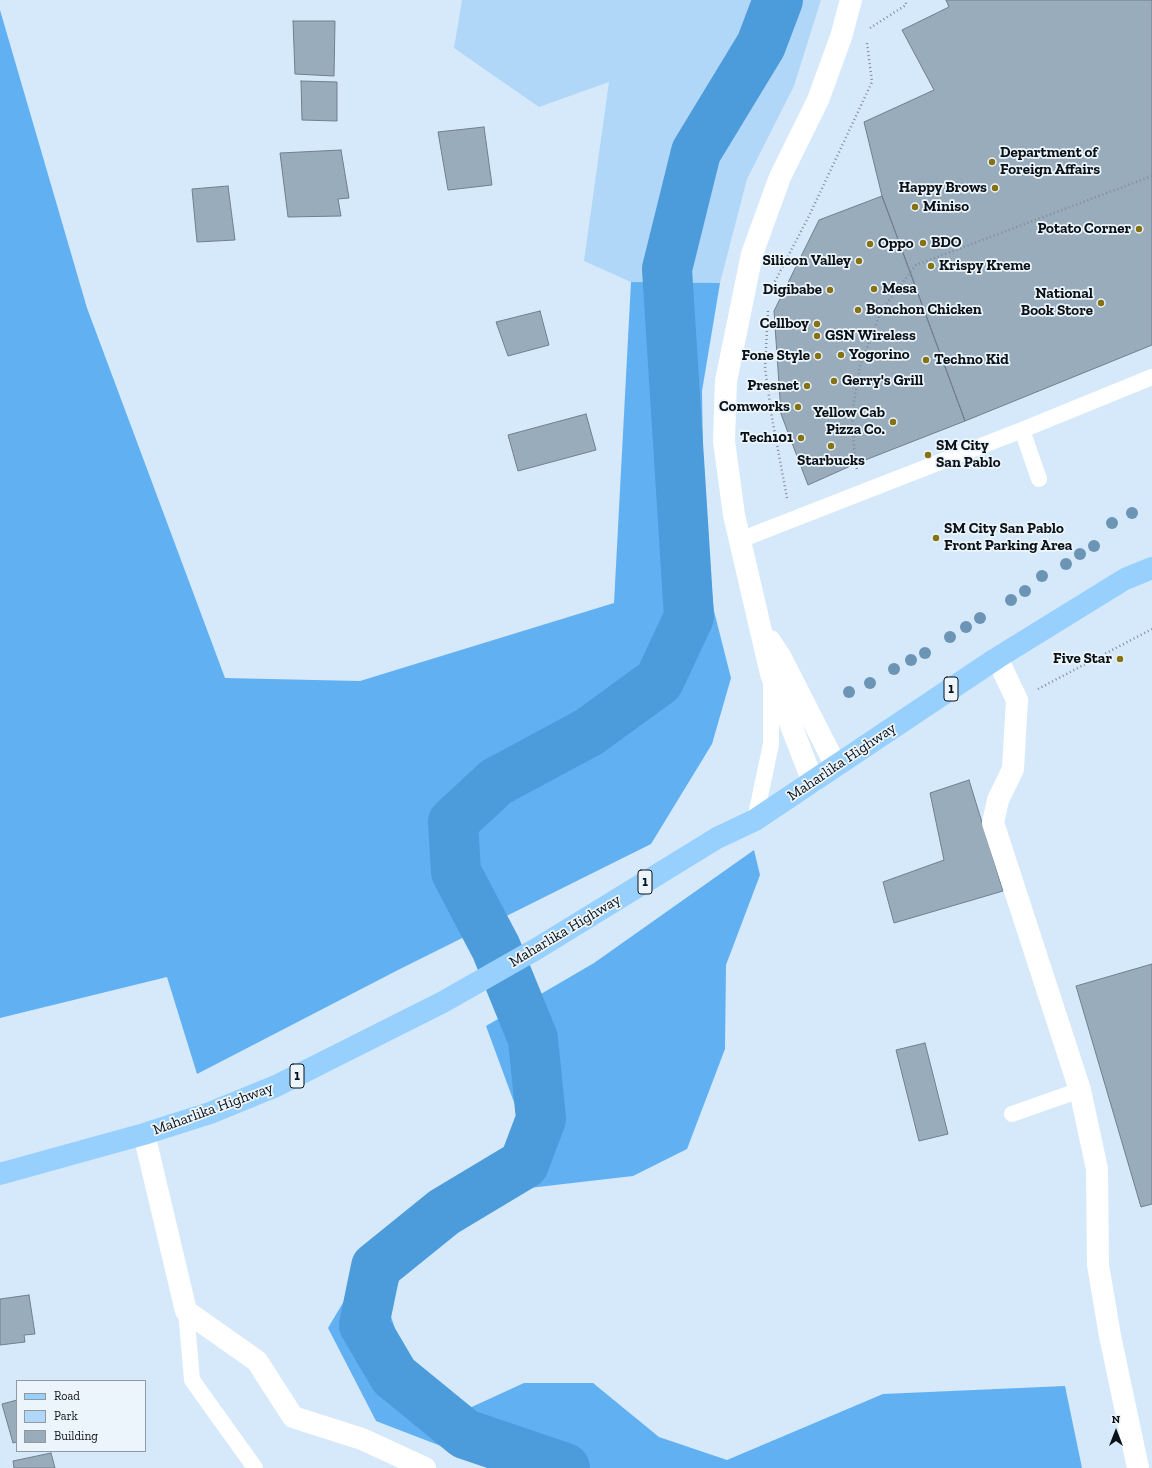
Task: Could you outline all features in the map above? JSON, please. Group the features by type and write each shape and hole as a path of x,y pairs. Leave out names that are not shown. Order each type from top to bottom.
{"main road":[{"name":"Maharlika Highway","path":"0,1174 144,1134 210,1113 276,1086 442,1002 538,948 717,838 755,820 997,658 1125,579 1152,568"}],"street":[{"path":"813,782 771,674 734,515 724,441 726,380 752,254 780,177 818,100 841,37 851,0"},
{"path":"760,627 780,656 836,766"},
{"path":"997,658 1017,700 1012,769 998,800 993,823 1080,1090 1096,1169 1098,1265 1110,1336 1138,1468"},
{"path":"144,1134 186,1311 257,1361 293,1417 362,1439 424,1468"}],"lane":[{"path":"740,540 1022,430 1152,377"},
{"path":"1022,430 1039,478"},
{"path":"755,820 771,744 771,674"},
{"path":"1012,1114 1080,1090"},
{"path":"186,1311 192,1380 255,1468"}],"path":[{"path":"866,31 906,6 906,0"},
{"path":"773,286 809,216 872,82 867,38"},
{"path":"859,474 855,464 852,413 860,366 881,312 916,265 1152,176"},
{"path":"768,308 766,368 772,418 787,498"},
{"path":"1017,700 1152,629"}],"green space":[{"path":"462,0 821,0 794,86 747,179 720,283 631,282 584,261 609,82 539,107 454,48"}],"shaded area":[{"path":"0,10 87,308 225,678 360,681 614,603 631,282 720,283 702,391 704,519 714,611 731,678 712,744 651,844 398,970 197,1074 167,977 0,1018"},
{"path":"754,850 760,875 726,965 725,1049 687,1149 633,1176 512,1190 451,1231 407,1256 389,1311 420,1400 452,1416 524,1383 593,1383 659,1437 727,1460 883,1394 1065,1386 1082,1468 498,1468 376,1421 328,1328 376,1247 508,1160 518,1113 486,1026 594,963"}],"building":[{"path":"946,0 1152,0 1152,345 965,421 882,196 864,122 934,90 902,30 949,7"},
{"path":"293,21 335,21 334,76 295,74"},
{"path":"301,81 337,82 337,121 302,120"},
{"path":"484,127 492,185 448,190 438,132"},
{"path":"341,150 349,198 338,199 341,216 288,217 280,153"},
{"path":"228,186 235,240 197,242 192,189"},
{"path":"882,196 965,421 855,464 808,485 781,414 774,311 819,220"},
{"path":"540,311 549,345 508,356 496,322"},
{"path":"586,414 596,450 518,471 508,435"},
{"path":"969,780 1003,891 894,923 883,882 944,860 930,793"},
{"path":"1152,964 1152,1204 1141,1207 1076,986"},
{"path":"925,1043 948,1134 919,1141 896,1050"},
{"path":"29,1295 35,1334 24,1335 25,1342 0,1345 0,1299"},
{"path":"16,1400 16,1442 13,1443 2,1404"},
{"path":"51,1453 55,1468 14,1468 13,1461"}],"waterway":[{"path":"565,1468 465,1434 394,1376 364,1325 376,1267 444,1212 524,1164 541,1119 533,1039 496,948 456,872 453,822 496,782 589,732 659,681 689,617 667,269 696,152 761,45 778,0"}],"place":[{"name":"Department of Foreign Affairs","path":"992,162"},
{"name":"Happy Brows","path":"995,188"},
{"name":"Miniso","path":"915,207"},
{"name":"Potato Corner","path":"1139,229"},
{"name":"BDO","path":"923,243"},
{"name":"Oppo","path":"870,244"},
{"name":"Silicon Valley","path":"859,261"},
{"name":"Krispy Kreme","path":"931,266"},
{"name":"Mesa","path":"874,289"},
{"name":"Digibabe","path":"830,290"},
{"name":"National Book Store","path":"1101,303"},
{"name":"Bonchon Chicken","path":"858,310"},
{"name":"Cellboy","path":"817,324"},
{"name":"GSN Wireless","path":"817,336"},
{"name":"Yogorino","path":"841,355"},
{"name":"Fone Style","path":"818,356"},
{"name":"Techno Kid","path":"926,360"},
{"name":"Gerry's Grill","path":"834,381"},
{"name":"Presnet","path":"807,386"},
{"name":"Comworks","path":"798,407"},
{"name":"Yellow Cab Pizza Co.","path":"893,422"},
{"name":"Tech101","path":"801,438"},
{"name":"Starbucks","path":"831,446"},
{"name":"SM City San Pablo","path":"928,455"},
{"name":"SM City San Pablo Front Parking Area","path":"936,538"},
{"name":"Five Star","path":"1120,659"}]}
